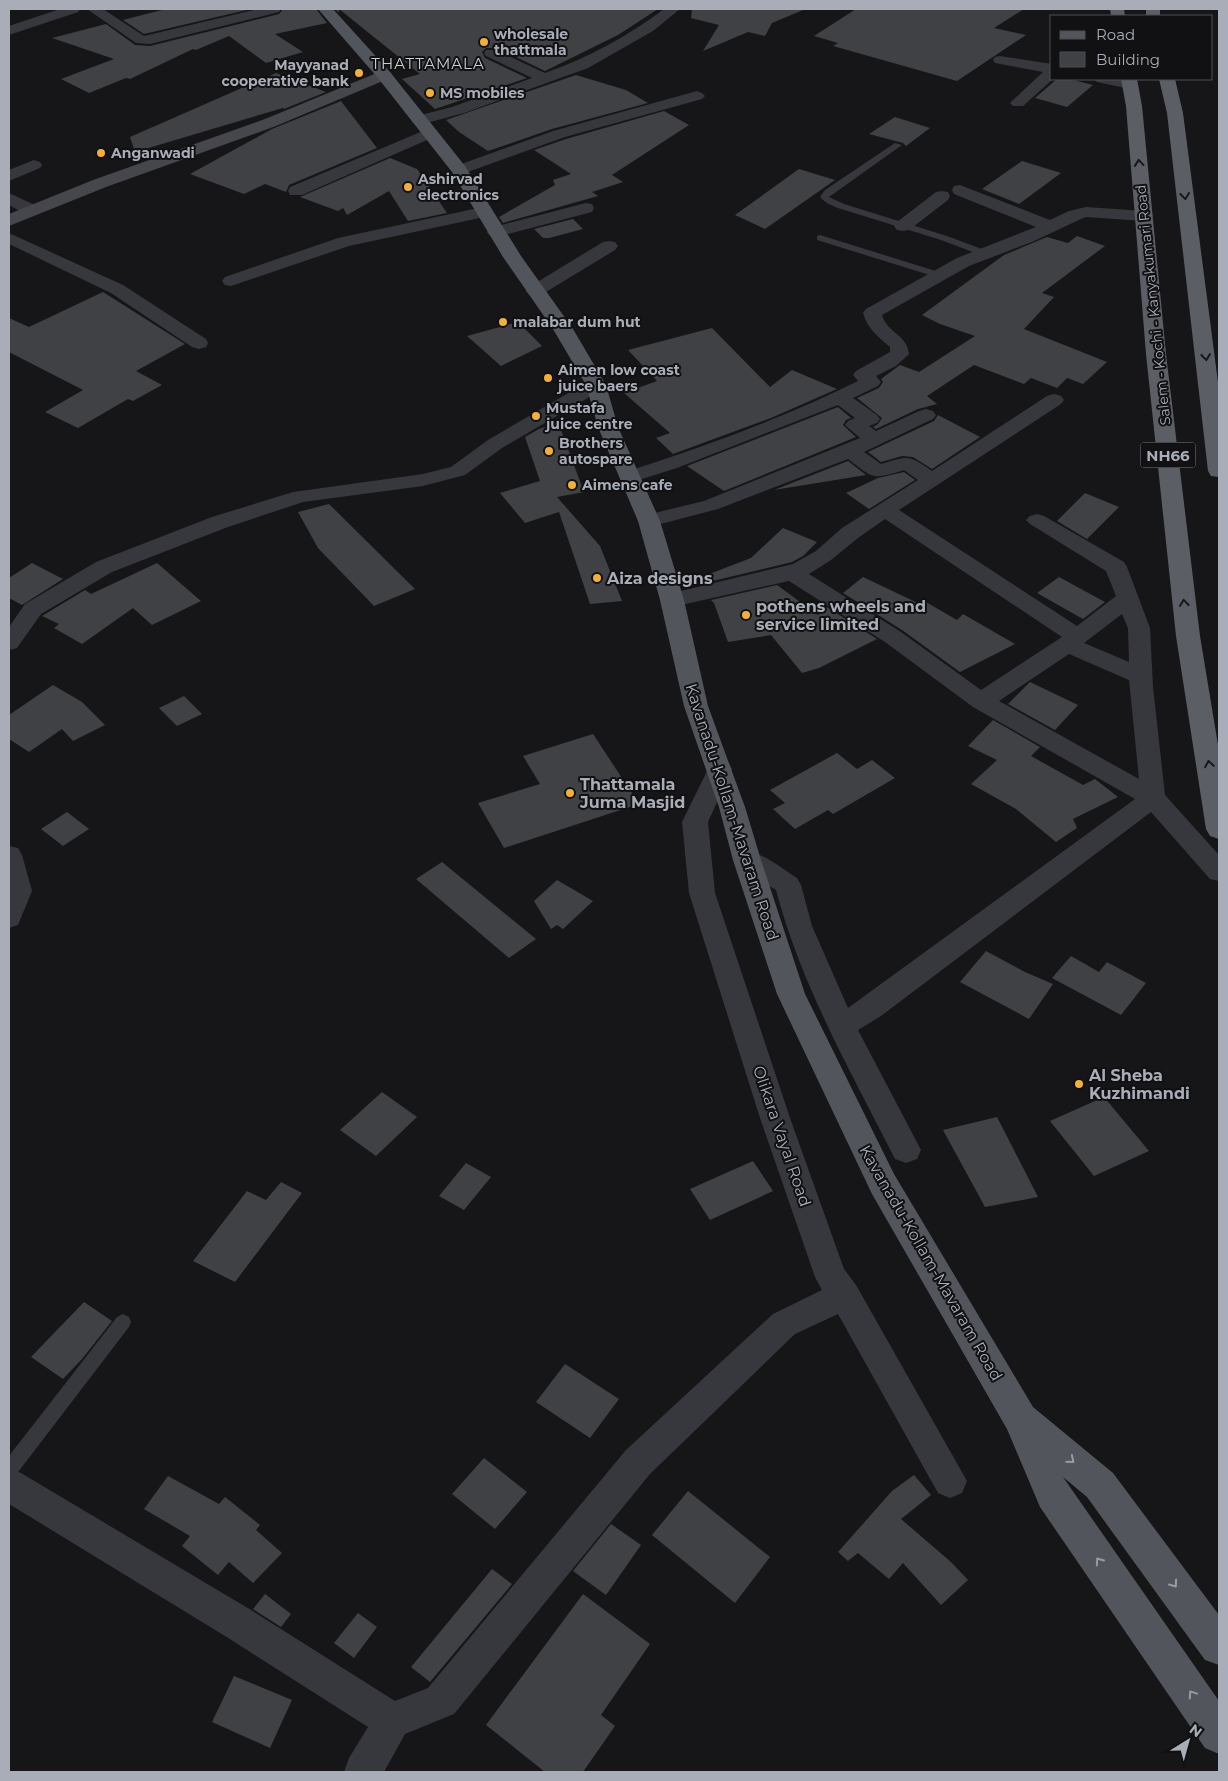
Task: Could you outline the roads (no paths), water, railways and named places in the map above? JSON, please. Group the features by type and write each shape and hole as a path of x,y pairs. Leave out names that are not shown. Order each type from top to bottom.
{"highway":[{"name":"NH66","path":"1167,80 1175,113 1219,471"},
{"name":"Salem - Kochi - Kanyakumari Road","path":"1129,82 1134,106 1156,354 1188,636 1219,829"}],"main road":[{"name":"Kavanadu-Kollam-Mavaram Road","path":"325,9 384,75 459,170 535,291 563,329 596,385 608,427 649,521 672,600 696,706 720,769 747,860 791,994 882,1184 1020,1418 1053,1496 1219,1734"},
{"path":"9,221 31,210 256,129 384,75"},
{"name":"Kavanadu-Kollam-Mavaram Road","path":"1020,1418 1100,1485 1219,1646"}],"street":[{"path":"9,31 73,9"},
{"path":"94,9 141,40 150,40 274,9"},
{"path":"296,191 458,110 594,60 648,28 671,9"},
{"path":"490,53 545,79"},
{"path":"1000,60 1050,70"},
{"path":"1018,103 1050,72"},
{"path":"1111,80 1129,82"},
{"path":"459,170 559,134 697,96"},
{"path":"9,176 34,165"},
{"path":"960,190 1051,227"},
{"path":"904,226 942,196"},
{"path":"9,198 31,210"},
{"path":"231,281 344,242 586,208"},
{"path":"629,477 662,467 840,398 872,382 863,375 900,354 899,346 879,328 873,320 872,314 939,275 984,253 1026,238 1086,212 1144,216"},
{"path":"9,238 117,289 199,343"},
{"path":"535,291 609,246"},
{"path":"9,643 33,609 104,567 220,522 300,496 423,480 458,471 495,444 596,385"},
{"path":"840,398 870,419 855,425 875,440"},
{"path":"672,600 792,573 821,559 850,533 1054,400"},
{"path":"649,521 711,505 850,451 926,415"},
{"path":"850,451 878,472 907,463 932,480"},
{"path":"885,510 1072,641 1141,676"},
{"path":"1037,520 1116,567 1139,628 1141,676 1153,798"},
{"path":"792,573 893,637 981,701 1153,798 1219,872"},
{"path":"981,701 1072,641 1128,598"},
{"name":"Olikara Vayal Road","path":"720,769 695,822 702,893 775,1118 828,1268 950,1481"},
{"path":"842,1026 871,1008 1153,798"},
{"path":"9,855 19,892 9,918"},
{"path":"747,860 788,885 799,926 842,1026 906,1150"},
{"path":"363,1772 392,1721 441,1702 638,1462 784,1324 845,1295"},
{"path":"9,1485 238,1623 392,1721"}],"lane":[{"path":"898,144 828,192 824,197 836,204 984,253"},
{"path":"820,238 939,275"},
{"path":"9,1470 124,1322"}],"place":[{"name":"wholesale thattmala","path":"484,42"},
{"name":"Mayyanad cooperative bank","path":"359,73"},
{"name":"MS mobiles","path":"430,93"},
{"name":"Anganwadi","path":"101,153"},
{"name":"Ashirvad electronics","path":"408,187"},
{"name":"malabar dum hut","path":"503,322"},
{"name":"Aimen low coast juice baers","path":"548,378"},
{"name":"Mustafa juice centre","path":"536,416"},
{"name":"Brothers autospare","path":"549,451"},
{"name":"Aimens cafe","path":"572,485"},
{"name":"Aiza designs","path":"597,578"},
{"name":"pothens wheels and service limited","path":"746,615"},
{"name":"Thattamala Juma Masjid","path":"570,793"},
{"name":"Al Sheba Kuzhimandi","path":"1079,1084"}],"district":[{"name":"THATTAMALA","path":"428,63"}]}
